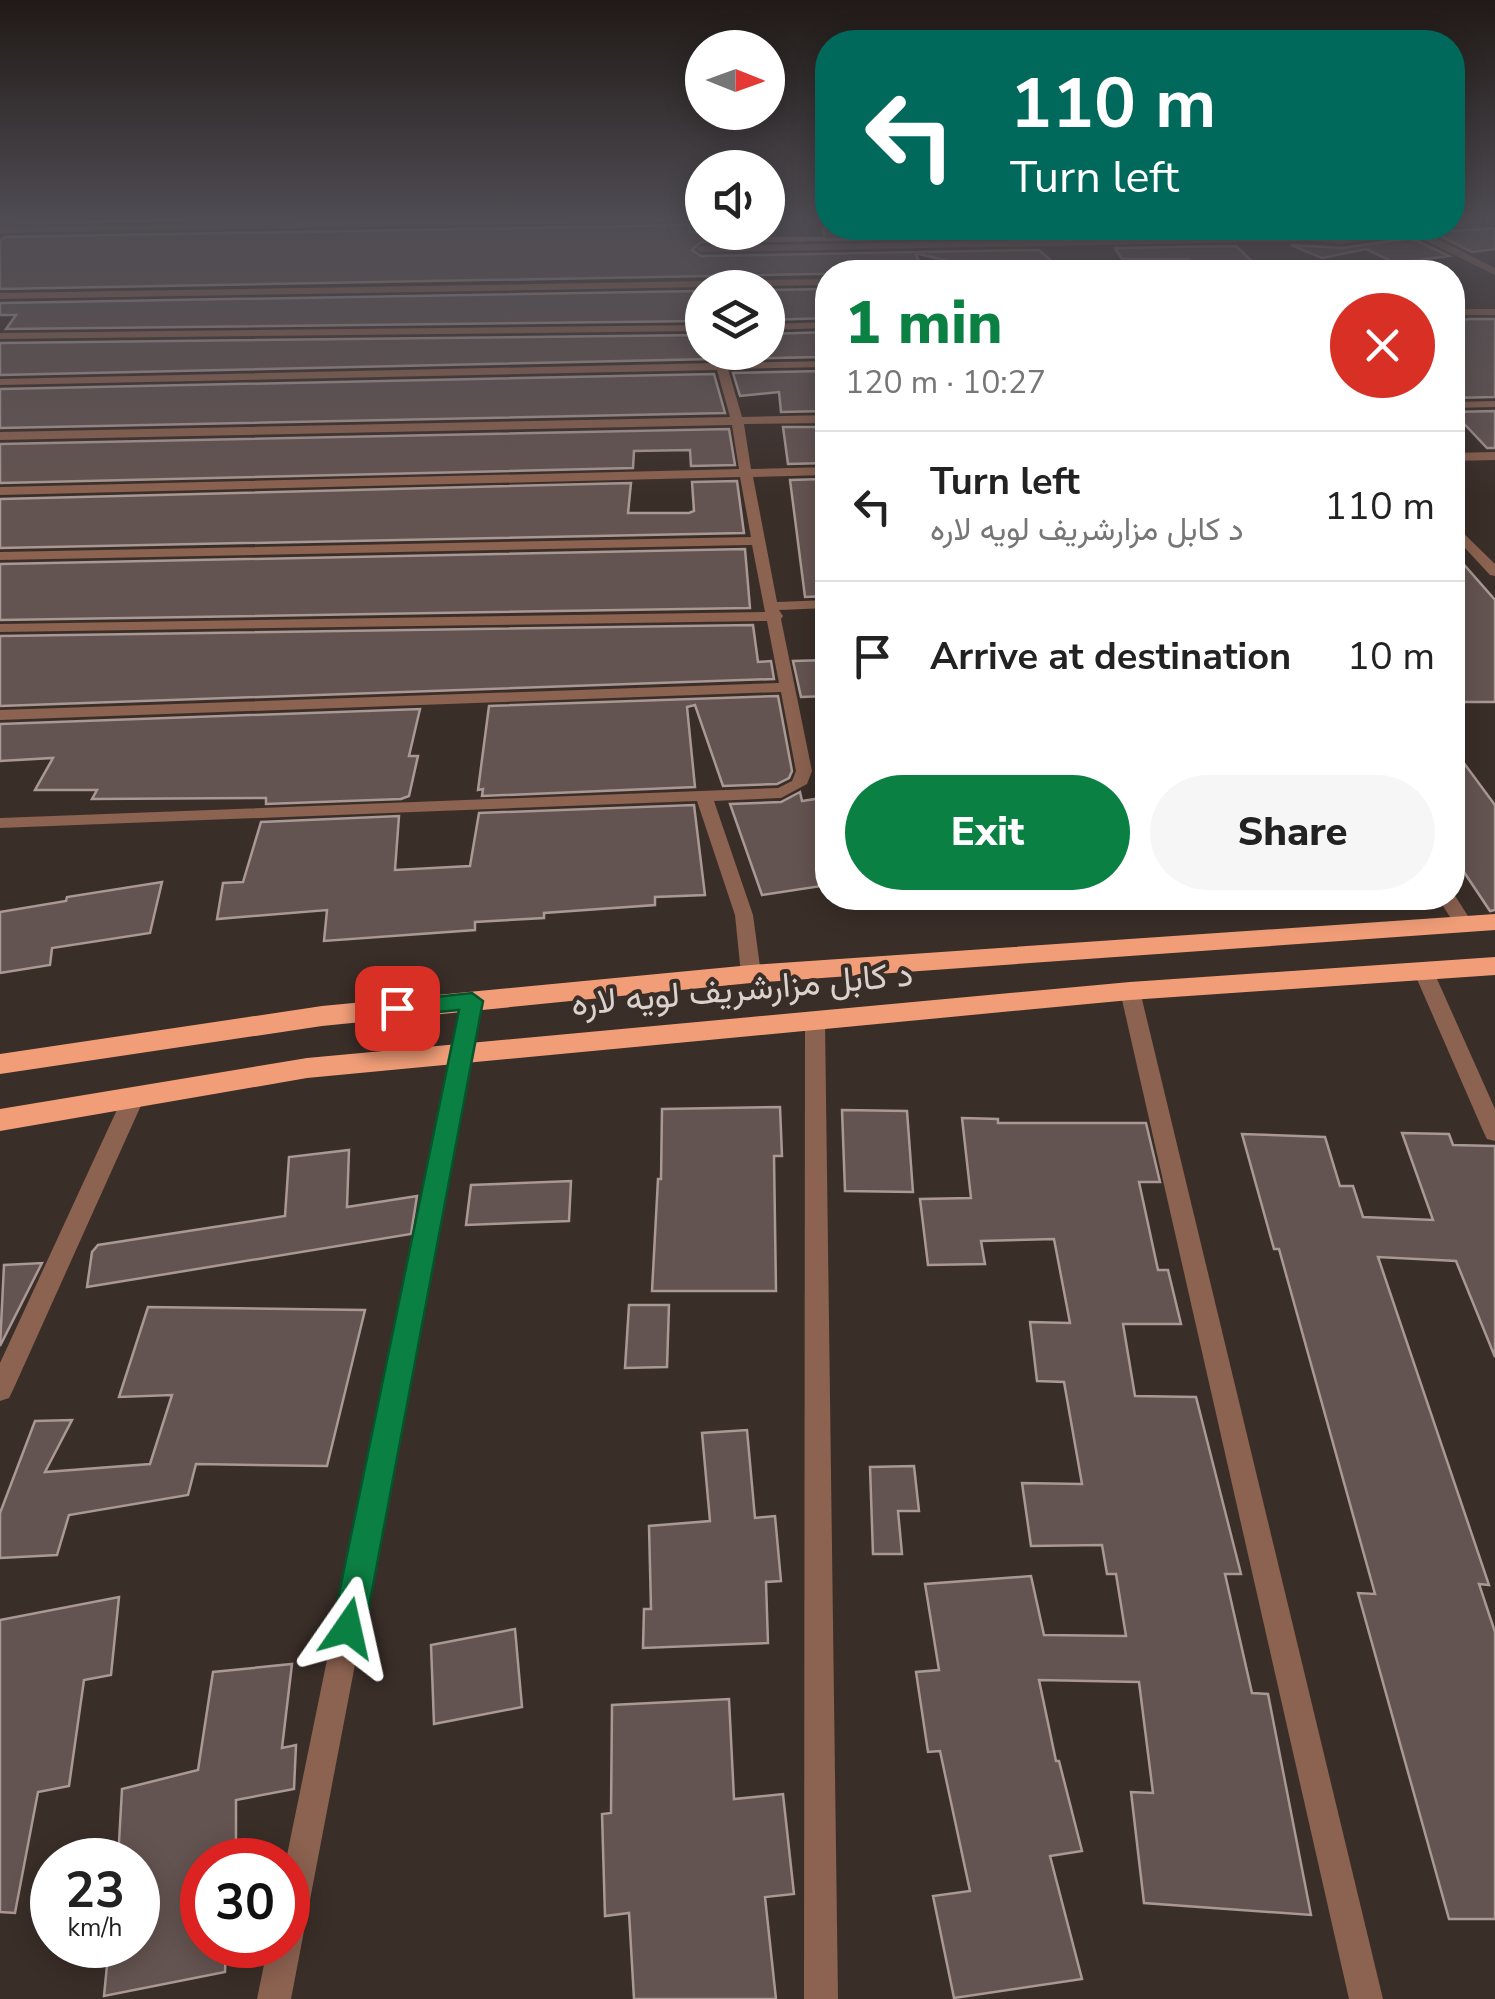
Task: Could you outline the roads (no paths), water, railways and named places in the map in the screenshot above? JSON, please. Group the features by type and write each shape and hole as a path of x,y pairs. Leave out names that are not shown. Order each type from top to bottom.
{"highway":[{"name":"د کابل مزارشریف لویه لاره","path":"0,1064 322,1016 751,974 1495,922"},
{"name":"د کابل مزارشریف لویه لاره","path":"0,1120 132,1101 307,1068 1130,991 1495,966"}],"street":[{"path":"1465,312 1495,312"},
{"path":"785,326 815,325"},
{"path":"0,336 685,328"},
{"path":"0,382 685,361"},
{"path":"785,362 815,364"},
{"path":"0,822 781,792 800,784 804,772 744,472 738,421 723,370"},
{"path":"1465,404 1495,404"},
{"path":"0,436 815,419"},
{"path":"1465,457 1495,456"},
{"path":"0,492 815,470"},
{"path":"1465,540 1495,572"},
{"path":"0,556 758,541"},
{"path":"0,628 774,611 815,606"},
{"path":"0,715 788,687"},
{"path":"704,794 744,915 751,974"},
{"path":"1455,910 1464,924"},
{"path":"1422,970 1495,1133"},
{"path":"1130,991 1366,1999"},
{"path":"307,1838 472,1001"},
{"path":"815,1021 821,1999"},
{"path":"0,1390 132,1101"},
{"path":"274,1999 280,1968"}]}
